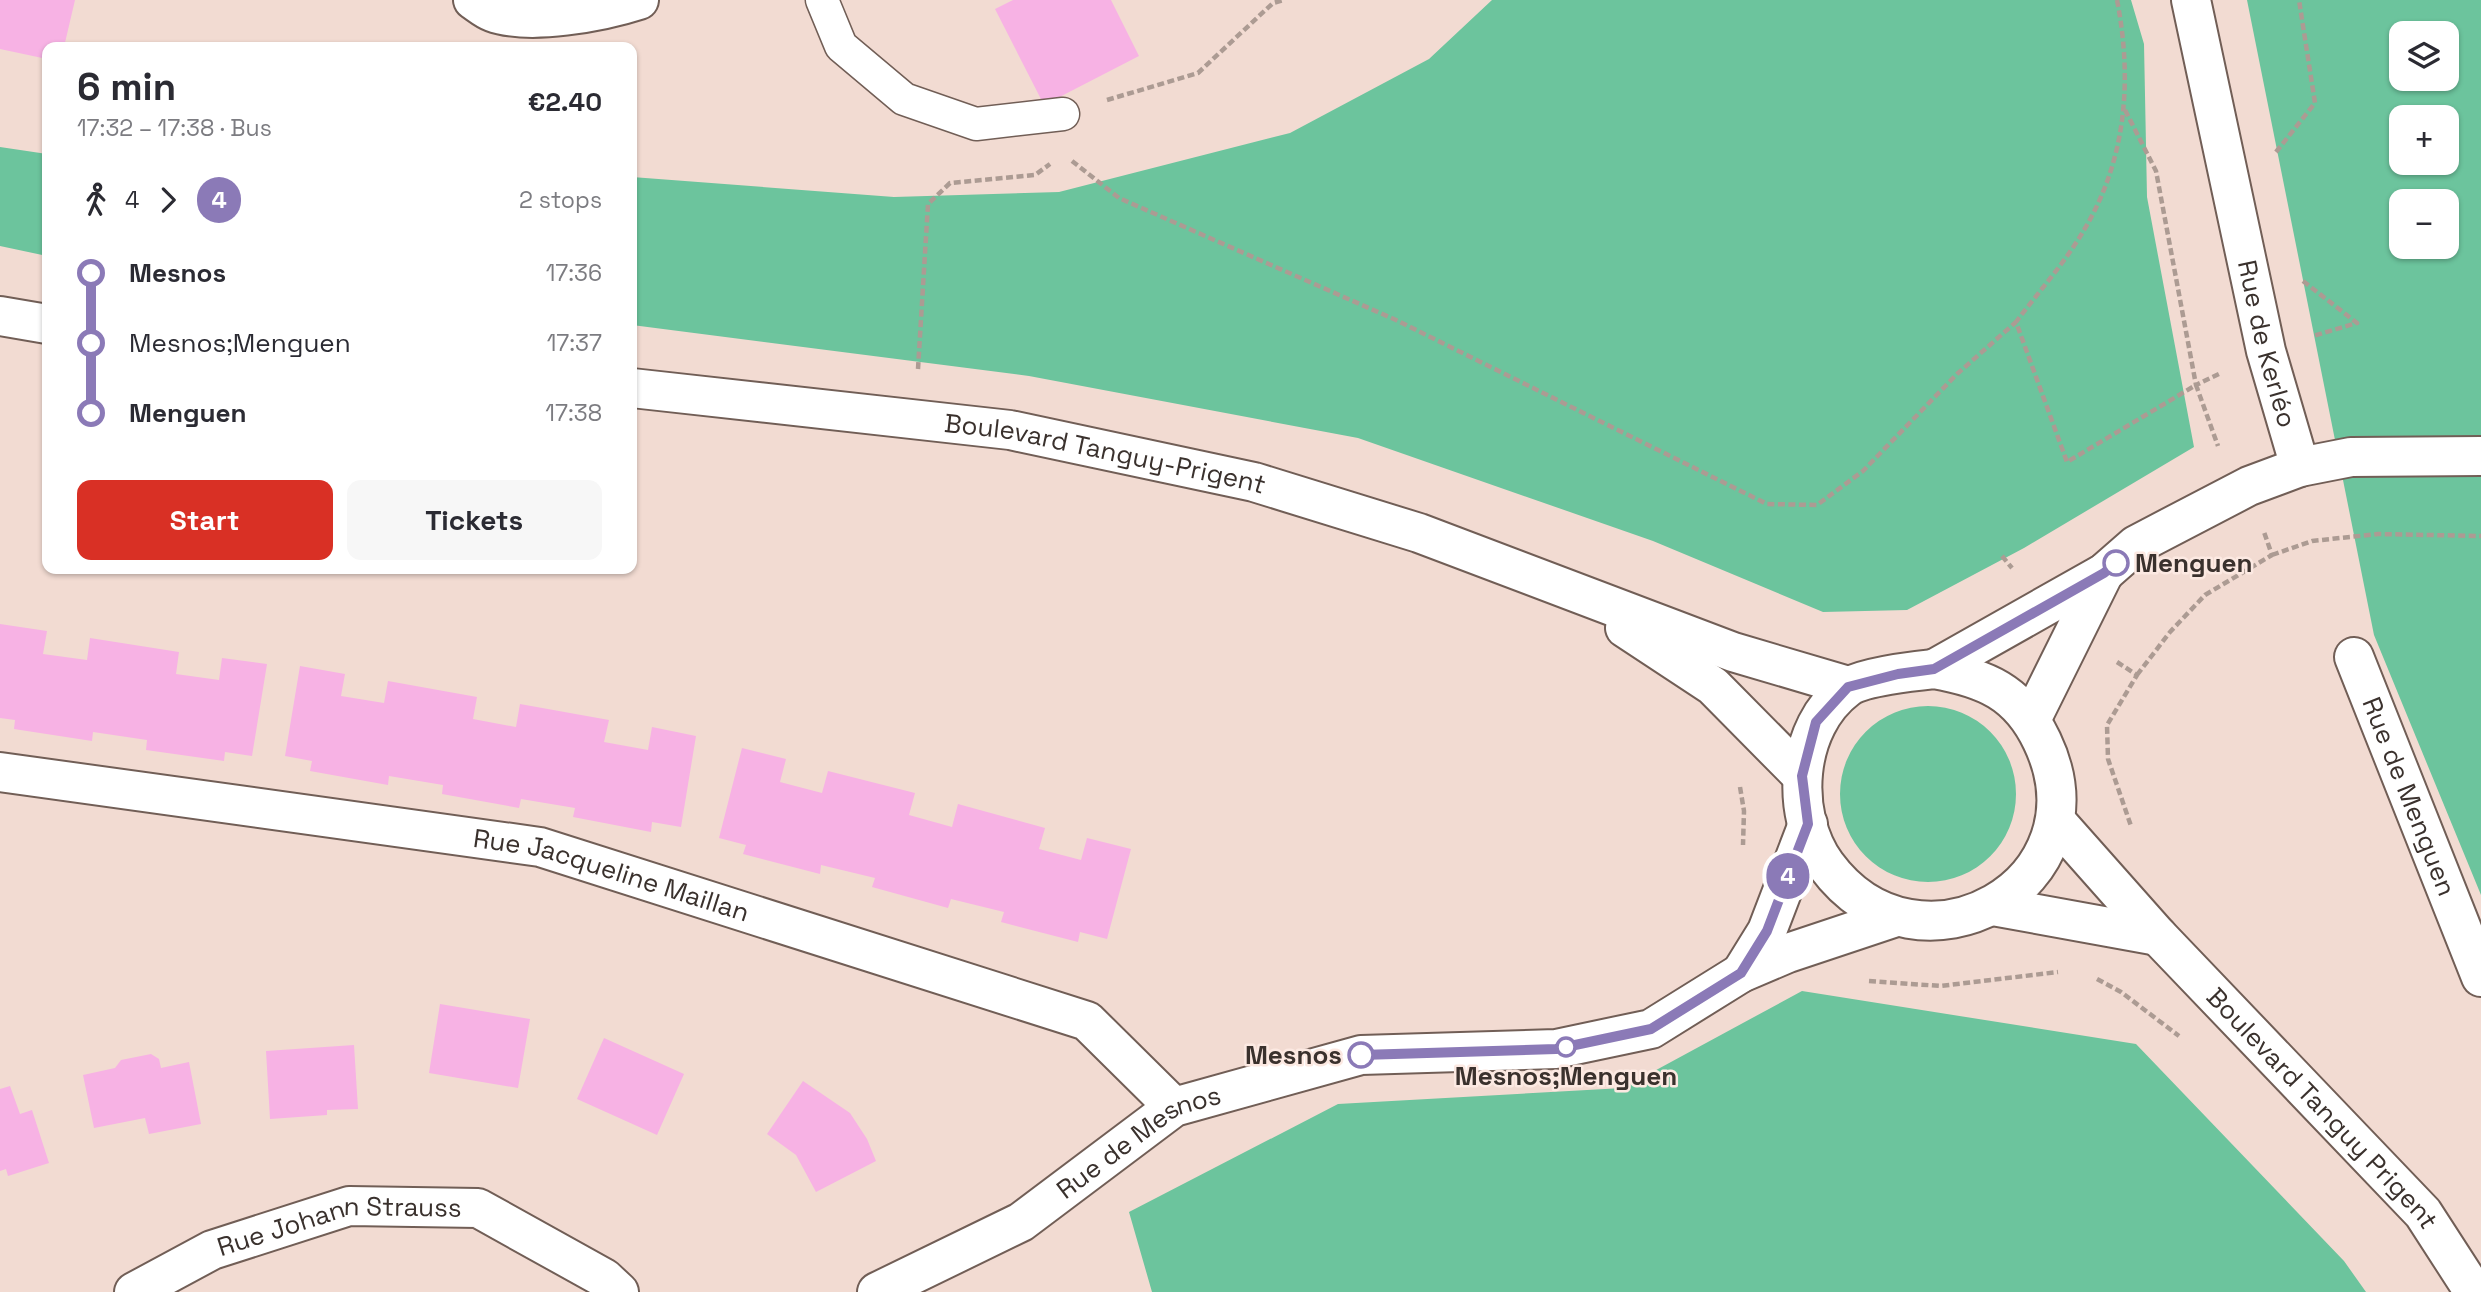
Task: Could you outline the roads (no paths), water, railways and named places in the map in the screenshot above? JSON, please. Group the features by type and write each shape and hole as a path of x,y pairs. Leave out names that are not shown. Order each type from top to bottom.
{"street":[{"path":"474,0 491,12 530,18 621,6 639,0"},
{"name":"Rue de Kerléo","path":"2192,0 2266,351 2300,467"},
{"path":"0,316 42,323"},
{"name":"Boulevard Tanguy-Prigent","path":"637,389 1010,430 1240,479 1419,533 1733,652 1848,687"},
{"path":"1934,669 2104,573 2136,545 2249,486 2300,467 2351,457 2481,456"},
{"path":"2032,718 2104,573"},
{"name":"Boulevard Tanguy-Prigent","path":"1562,587 1713,686 1802,776"},
{"name":"Rue de Menguen","path":"2354,657 2481,977"},
{"path":"1934,669 1971,675 2005,692 2032,718 2055,767 2056,821 2044,855 2022,884 1993,906 1963,918 1929,922 1896,917 1865,904 1839,883 1819,856 1808,824 1802,776 1816,722 1848,687 1898,674 1934,669"},
{"name":"Rue Jacqueline Maillan","path":"0,772 540,847 1087,1021 1174,1107"},
{"name":"Boulevard Tanguy Prigent","path":"2056,821 2158,936 2423,1213 2474,1292"},
{"name":"Rue de Mesnos","path":"1741,973 1767,931 1808,824"},
{"path":"1993,906 2158,936"},
{"name":"Rue de Mesnos","path":"877,1292 1021,1222 1174,1107 1361,1055 1556,1049 1651,1029 1741,973 1788,953 1896,917"},
{"name":"Rue Johann Strauss","path":"134,1292 212,1251 349,1206 478,1208 604,1278 619,1292"}],"lane":[{"path":"822,0 841,46 904,99 976,124 1063,114"}],"place":[{"name":"Menguen","path":"2116,563"},
{"name":"Mesnos;Menguen","path":"1566,1047"},
{"name":"Mesnos","path":"1361,1055"}]}
